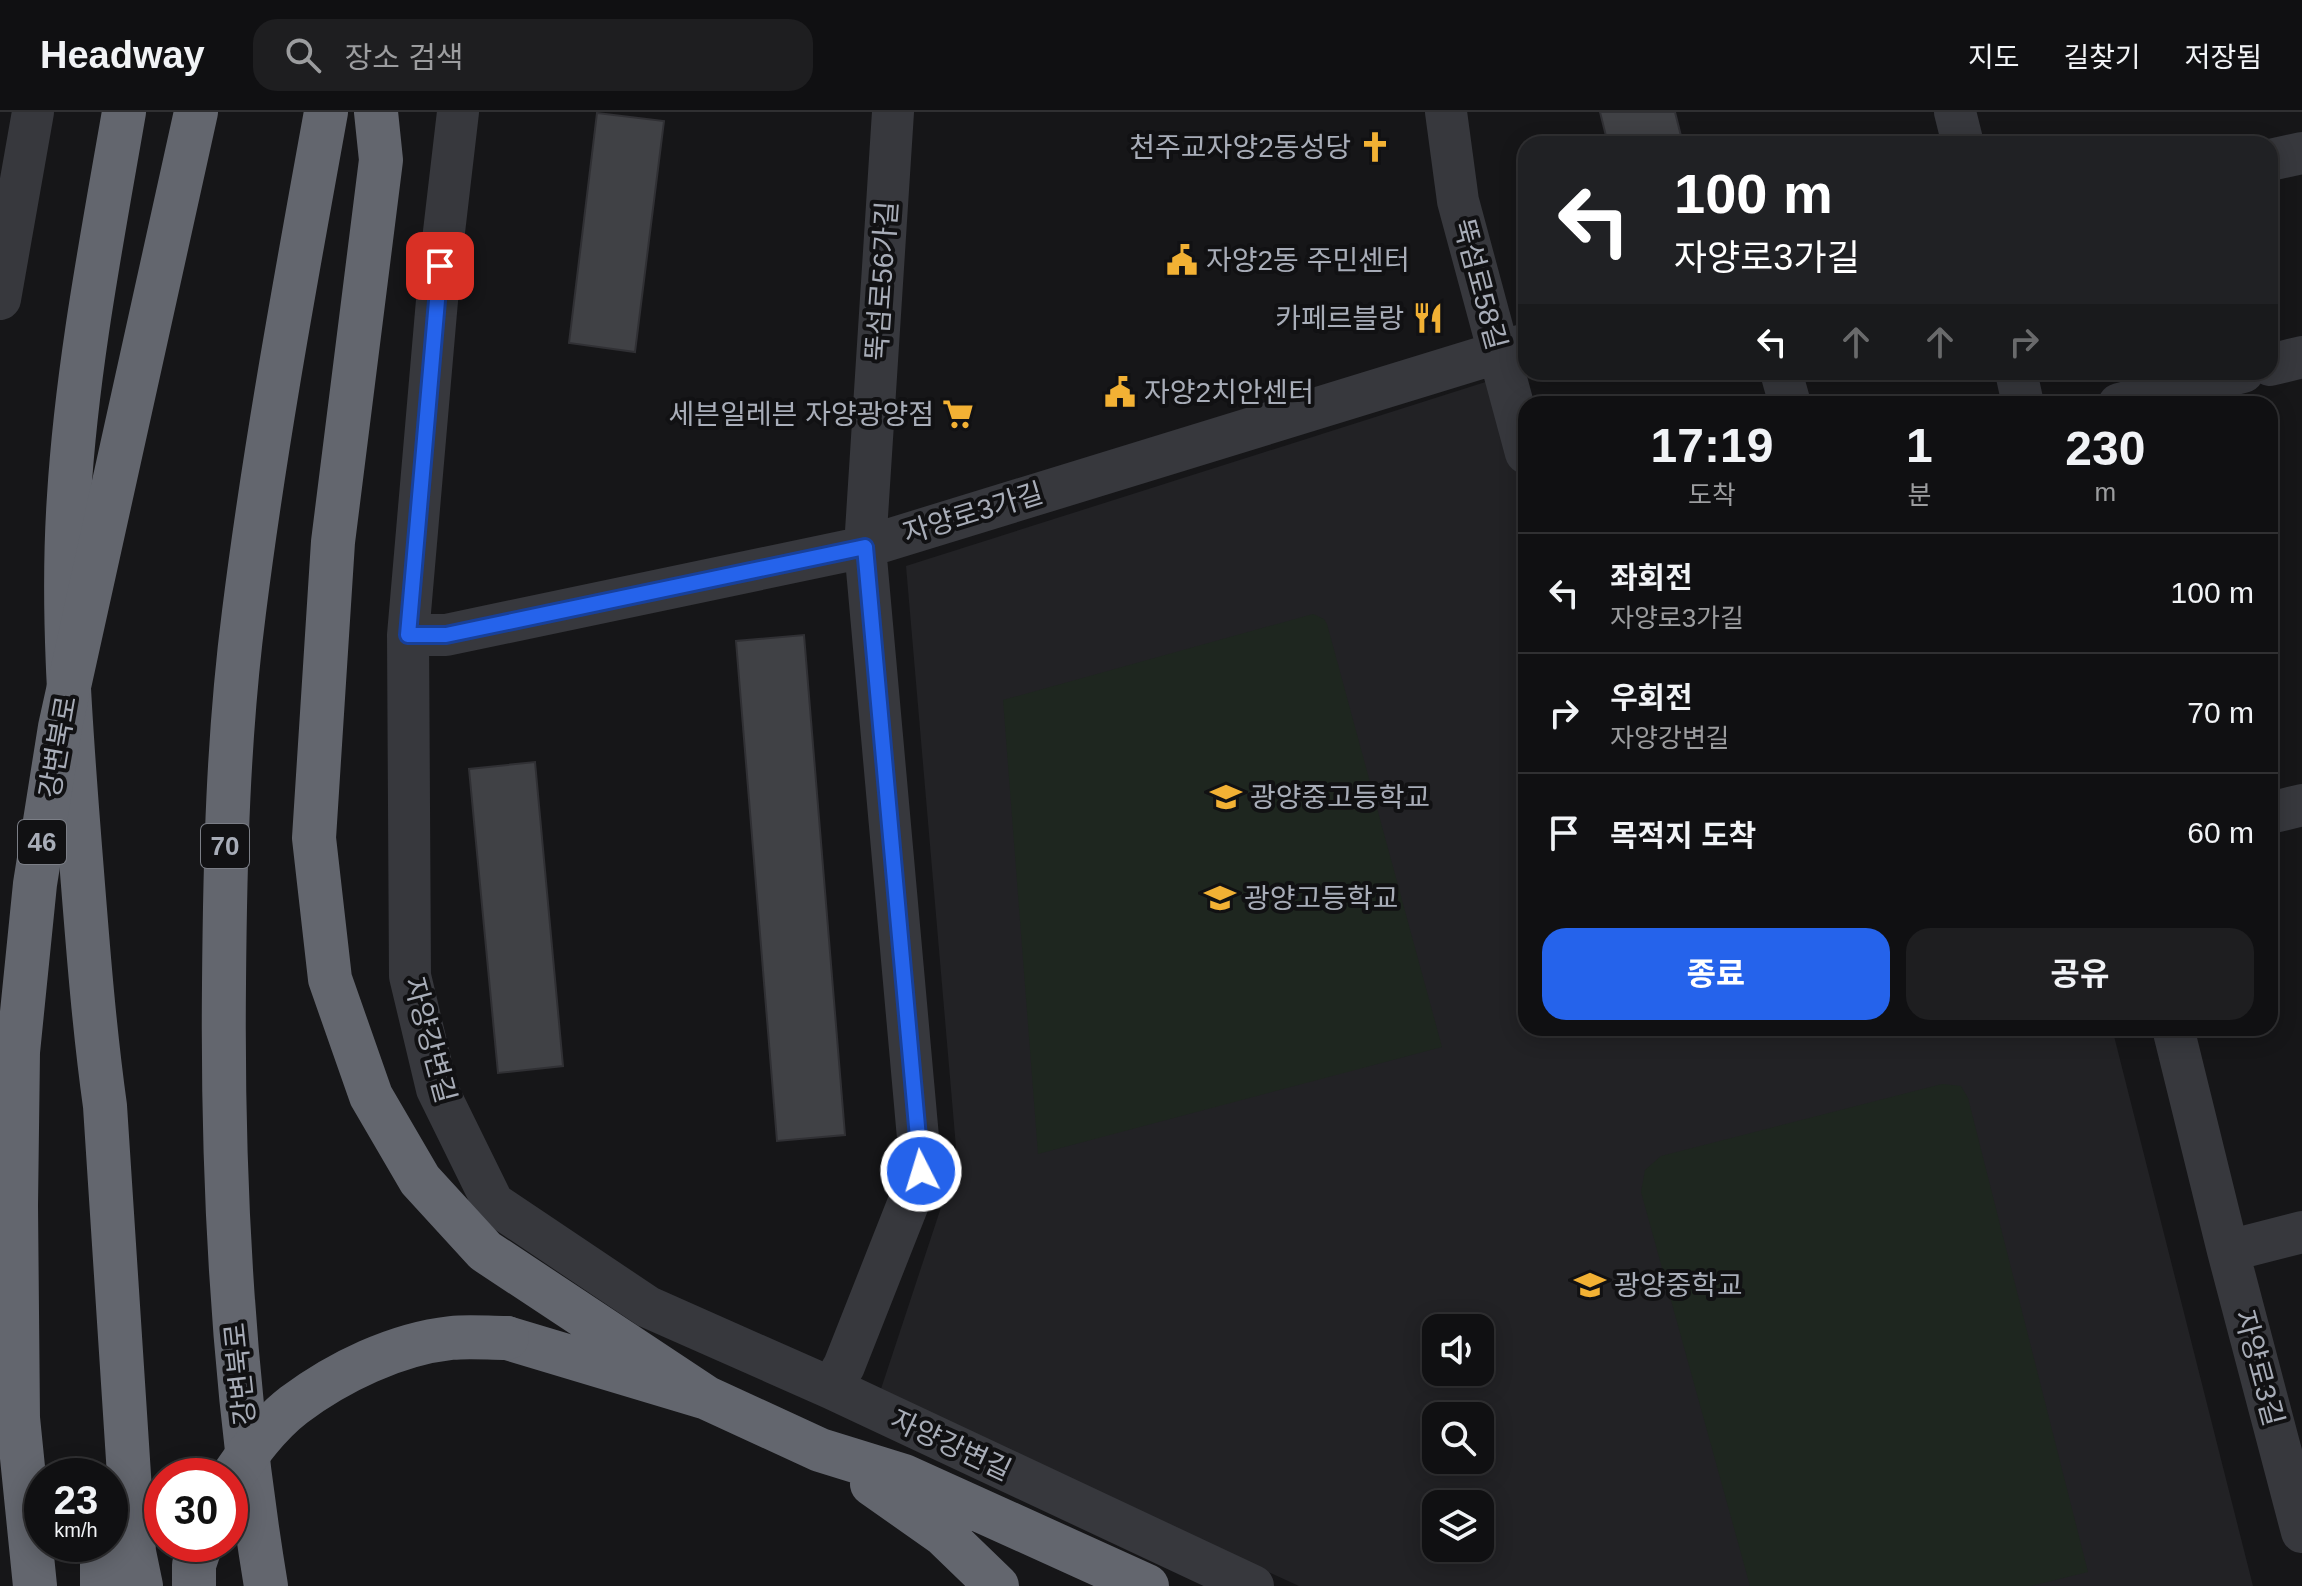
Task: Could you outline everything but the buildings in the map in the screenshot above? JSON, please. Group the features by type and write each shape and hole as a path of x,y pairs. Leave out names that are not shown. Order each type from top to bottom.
{"highway":[{"path":"101,1458 96,1047 72,742 65,602 69,496 80,374 124,112"},
{"name":"강변북로","path":"35,1586 18,1418 16,1189 18,1052 35,884 60,727 196,112"},
{"name":"강변북로","path":"266,1586 237,1359 226,1199 223,1031 225,838 244,615 277,388 326,112"},
{"path":"376,112 381,160 333,542 314,838 330,979 371,1096 420,1180 485,1251 707,1398"},
{"path":"96,1047 105,1106 134,1552 141,1586"},
{"path":"245,1458 292,1406 340,1375 396,1351 450,1338 507,1338 707,1398 820,1450 904,1476 1147,1586"},
{"path":"820,1450 899,1501 943,1534 997,1586"},
{"path":"102,1562 102,1586"},
{"path":"194,1586 195,1562"}],"street":[{"path":"0,299 33,112"},
{"name":"자양강변길","path":"458,112 440,266 408,635 410,976 437,1089 493,1203 648,1307 831,1388 1253,1586"},
{"name":"뚝섬로56가길","path":"831,1388 844,1366 921,1171 865,547 893,112"},
{"name":"뚝섬로58길","path":"1446,112 1458,201 1512,347 1518,396"},
{"path":"1955,112 1961,136"},
{"path":"2278,158 2302,153"},
{"name":"자양로3가길","path":"408,635 446,635 865,547 1512,347"},
{"path":"2278,363 2302,357"},
{"path":"2150,396 2212,380"},
{"path":"2278,811 2302,805"},
{"name":"자양로3길","path":"2175,1036 2302,1532"},
{"path":"2228,1251 2302,1232"}],"shaded area":[{"name":"광양중고등학교","path":"1495,379 1518,471 1518,1036 2114,1036 2253,1586 1299,1586 879,1395 957,1159 906,566"},
{"path":"1313,614 1327,624 1442,1047 1038,1154 1003,700"},
{"path":"1942,1084 1961,1086 1968,1098 2088,1572 2031,1586 1750,1586 1641,1192 1645,1170 1661,1156"}],"place":[{"name":"천주교자양2동성당","path":"1375,147"},
{"name":"자양2동 주민센터","path":"1182,260"},
{"name":"카페르블랑","path":"1428,318"},
{"name":"자양2치안센터","path":"1120,392"},
{"name":"세븐일레븐 자양광양점","path":"958,414"},
{"name":"광양중고등학교","path":"1226,797"},
{"name":"광양고등학교","path":"1220,898"},
{"name":"광양중학교","path":"1590,1285"}],"route":[{"path":"440,266 408,635 446,635 865,547 921,1171"}]}
